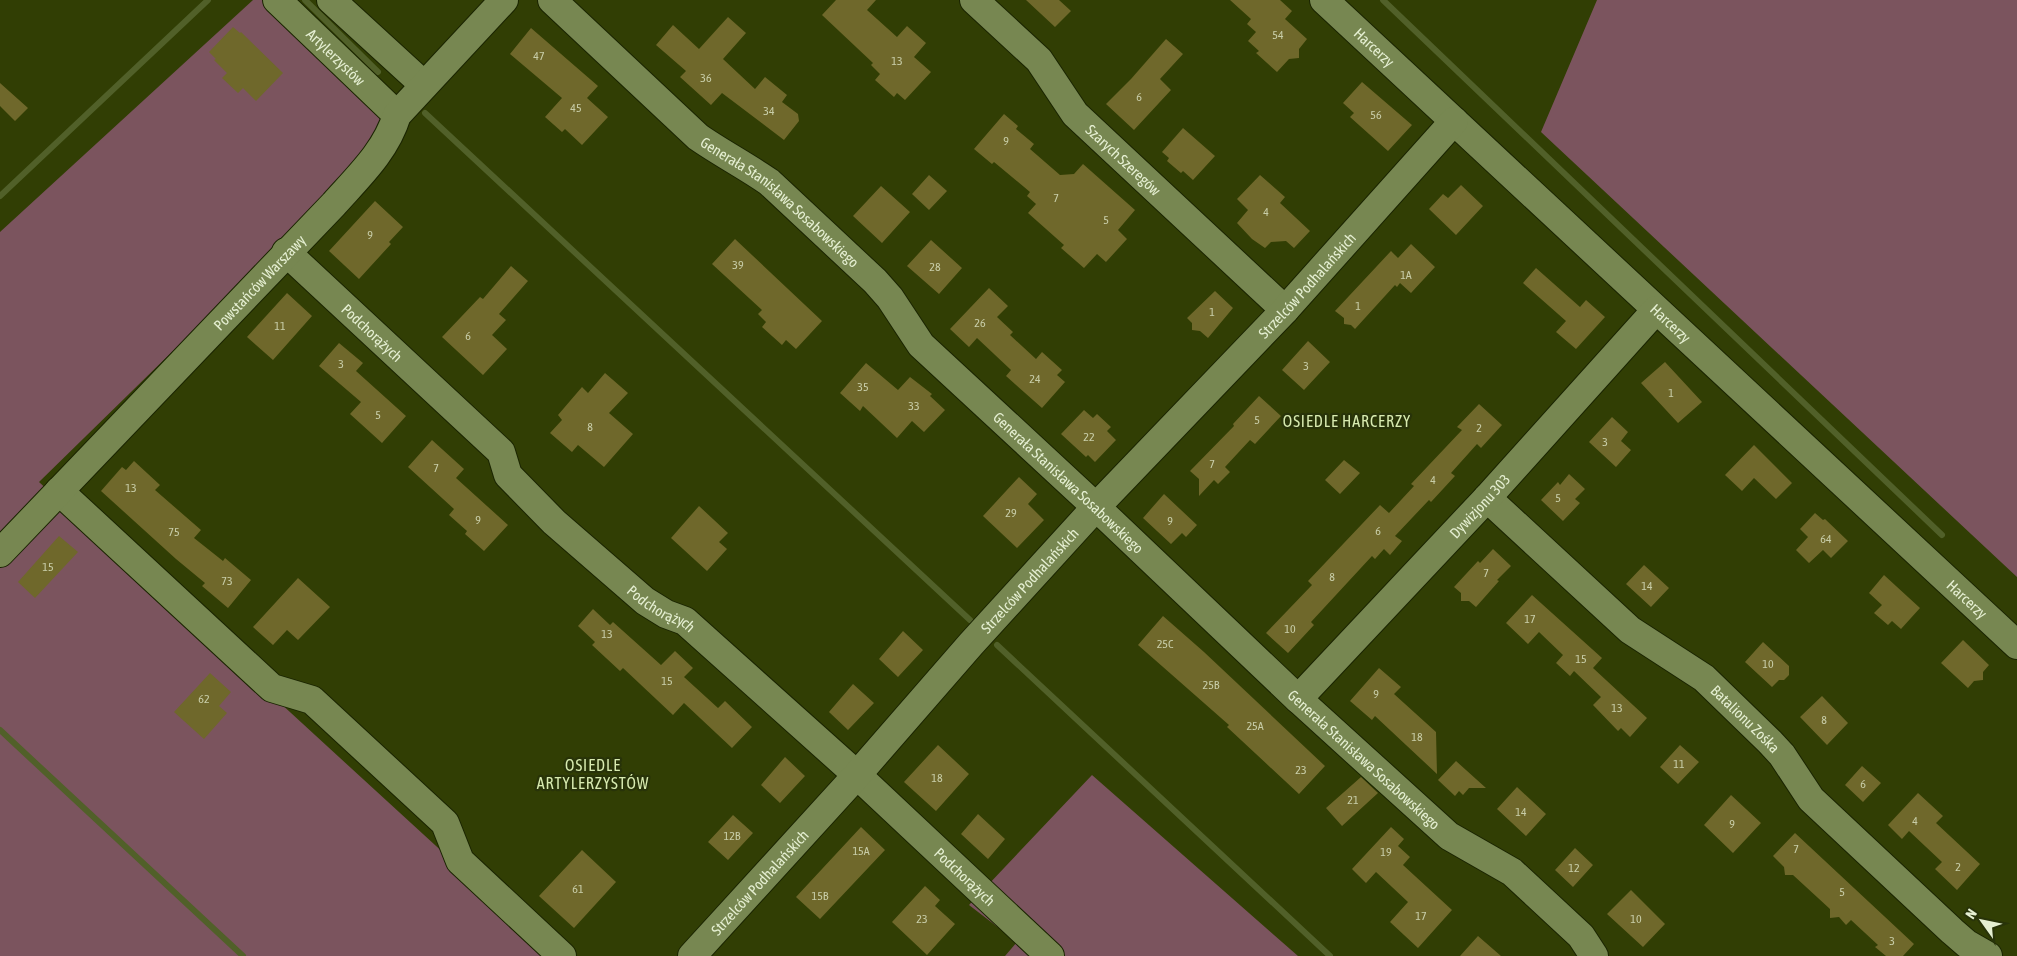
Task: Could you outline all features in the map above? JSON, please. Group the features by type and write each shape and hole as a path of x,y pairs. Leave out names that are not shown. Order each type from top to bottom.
{"street":[{"name":"Artylerzystów","path":"277,0 397,115"},
{"path":"332,0 424,85"},
{"name":"Powstańców Warszawy","path":"0,553 334,204 377,156 393,129 397,115 504,0"},
{"name":"Generała Stanisława Sosabowskiego","path":"552,0 698,137 720,152 750,168 769,182 875,281 890,298 921,345 1096,507 1298,699 1449,836 1512,872 1581,936 1594,956"},
{"name":"Szarych Szeregów","path":"974,0 1039,60 1075,114 1285,310"},
{"name":"Harcerzy","path":"1324,0 2017,646"},
{"name":"Strzelców Podhalańskich","path":"692,956 857,775 971,644 1096,507 1285,310 1454,121"},
{"name":"Podchorążych","path":"286,252 501,452 508,475 572,539 645,601 666,614 685,621 857,775 1050,956"},
{"name":"Dywizjonu 303","path":"1298,699 1487,498 1656,310"},
{"path":"60,491 272,688 312,700 446,824 460,861 562,956"},
{"name":"Batalionu Zośka","path":"1487,498 1630,630 1704,678 1782,755 1811,799 1952,931 1967,944 1988,956"}],"shaded area":[{"path":"253,0 272,0 396,133 39,482 556,956 0,956 0,232"},
{"path":"1597,0 2017,0 2017,577 1541,132"},
{"path":"1092,775 1298,956 1005,956 1017,942 969,905"}],"building":[{"path":"836,0 876,0 867,10 897,37 907,26 926,43 914,57 931,72 905,100 897,93 894,97 875,80 880,74 871,65 873,63 822,15"},
{"path":"1026,0 1059,0 1071,11 1055,27"},
{"path":"1230,0 1280,0 1292,11 1285,19 1307,39 1299,49 1299,58 1289,59 1277,72 1256,53 1259,51 1248,41 1256,32 1247,24 1251,19"},
{"path":"728,17 746,33 723,59 755,89 765,77 787,95 782,102 798,114 799,121 784,140 722,93 711,105 680,77 686,71 656,45 673,25 699,49"},
{"path":"233,27 241,32 283,73 256,101 243,88 238,93 222,78 227,73 209,52"},
{"path":"531,28 598,86 587,98 608,117 582,145 565,129 562,132 545,117 562,98 510,54"},
{"path":"1166,39 1183,54 1160,79 1171,90 1134,130 1106,104"},
{"path":"1362,82 1412,125 1388,151 1350,117 1354,113 1343,103"},
{"path":"0,83 28,108 15,121 0,106"},
{"path":"1004,114 1018,126 1016,129 1034,144 1030,149 1060,175 1074,174 1083,164 1135,210 1118,230 1127,239 1106,262 1097,254 1084,268 1061,248 1064,245 1028,213 1036,204 1027,196 1030,192 994,162 992,164 974,149"},
{"path":"1183,128 1215,156 1193,180 1167,161 1169,158 1162,152"},
{"path":"929,175 947,191 929,210 912,194"},
{"path":"1260,175 1285,197 1280,203 1310,231 1294,248 1286,241 1271,242 1265,248 1252,239 1237,223 1248,210 1237,199"},
{"path":"1461,185 1483,206 1456,235 1429,209 1443,194 1448,198"},
{"path":"881,186 910,212 882,243 853,216"},
{"path":"375,201 403,227 389,242 391,244 359,279 329,251"},
{"path":"735,239 822,321 796,349 786,340 782,345 762,327 766,322 758,314 762,310 712,264"},
{"path":"931,240 962,268 939,294 907,266"},
{"path":"1411,244 1435,267 1411,293 1400,283 1397,287 1395,285 1355,329 1351,325 1344,324 1344,318 1335,311 1391,251 1398,258"},
{"path":"511,266 528,281 499,314 506,320 492,335 507,349 483,375 442,337 480,297 483,299"},
{"path":"1536,268 1580,307 1586,300 1605,317 1576,349 1556,332 1566,321 1523,283"},
{"path":"989,288 1008,306 997,317 1013,332 1010,335 1036,359 1042,352 1062,370 1057,375 1065,382 1042,408 1006,376 1011,370 977,338 969,347 950,329"},
{"path":"1215,291 1233,308 1208,338 1200,331 1192,330 1192,323 1187,318"},
{"path":"287,293 312,316 273,360 247,337"},
{"path":"1308,341 1330,362 1304,390 1282,370"},
{"path":"339,343 363,363 356,371 406,416 382,443 350,414 361,402 319,366"},
{"path":"1665,362 1702,402 1678,423 1641,383"},
{"path":"866,363 898,390 910,377 932,394 930,396 945,410 924,432 912,421 897,438 863,406 860,411 840,393"},
{"path":"605,373 628,393 609,413 633,434 604,467 578,445 572,452 550,433 562,420 558,415 582,387 588,393"},
{"path":"1259,396 1281,416 1255,444 1250,440 1225,467 1230,472 1218,484 1214,480 1199,496 1199,479 1190,471 1234,426 1233,424"},
{"path":"1479,404 1502,425 1481,448 1477,444 1451,473 1455,476 1395,536 1402,541 1390,555 1384,549 1375,559 1372,556 1311,622 1314,625 1288,653 1266,633 1312,585 1308,581 1380,505 1389,513 1414,486 1411,484 1462,430 1457,427"},
{"path":"1084,410 1093,418 1097,414 1111,427 1107,431 1116,440 1095,462 1088,455 1086,457 1061,434"},
{"path":"1612,417 1628,432 1621,441 1631,450 1616,467 1589,442"},
{"path":"432,440 464,469 456,478 508,525 484,551 465,534 467,531 449,515 454,509 408,467"},
{"path":"1754,445 1792,483 1776,499 1754,478 1742,491 1725,475"},
{"path":"1344,460 1360,473 1340,494 1325,480"},
{"path":"134,461 160,485 155,490 201,530 194,538 223,561 225,558 251,580 228,608 202,586 205,583 101,491 122,467 126,470"},
{"path":"1569,474 1585,489 1575,499 1580,503 1563,521 1541,500 1558,482 1560,485"},
{"path":"1019,477 1037,494 1028,504 1044,520 1017,548 983,516"},
{"path":"1164,494 1197,525 1186,537 1182,533 1171,544 1143,518"},
{"path":"699,506 728,533 719,542 727,549 707,571 671,538"},
{"path":"1815,513 1823,520 1825,519 1848,541 1831,558 1823,550 1809,563 1796,550 1808,537 1800,529"},
{"path":"59,536 78,552 35,598 18,582"},
{"path":"1493,549 1511,566 1497,580 1499,581 1476,607 1469,601 1461,601 1461,593 1454,587 1478,561 1480,563"},
{"path":"1644,565 1669,588 1651,607 1626,584"},
{"path":"1884,575 1920,608 1901,629 1892,621 1888,625 1874,613 1882,605 1869,593"},
{"path":"298,578 330,607 298,640 287,630 273,645 253,627"},
{"path":"1532,595 1602,658 1593,668 1647,718 1630,737 1621,728 1618,731 1593,705 1601,697 1574,671 1570,676 1556,663 1563,655 1539,632 1528,644 1506,623"},
{"path":"593,609 610,625 613,622 661,665 675,651 693,668 684,677 718,708 725,701 752,727 732,748 684,703 673,715 623,668 620,671 592,645 595,642 578,626"},
{"path":"1163,616 1325,766 1299,794 1227,727 1229,725 1138,645"},
{"path":"903,631 923,650 898,677 879,659"},
{"path":"1963,640 1989,665 1983,672 1983,680 1974,681 1968,688 1941,663"},
{"path":"1763,642 1789,666 1789,675 1784,680 1779,680 1772,687 1745,662"},
{"path":"1379,668 1401,687 1394,694 1436,732 1437,774 1375,716 1372,720 1350,701"},
{"path":"210,673 231,692 219,706 227,713 204,739 174,712"},
{"path":"853,684 874,703 848,730 829,712"},
{"path":"1822,696 1848,723 1827,745 1800,717"},
{"path":"938,745 969,774 936,811 904,782"},
{"path":"1680,745 1699,762 1678,784 1660,767"},
{"path":"785,757 805,776 780,803 761,785"},
{"path":"1456,761 1486,788 1469,788 1463,795 1459,791 1455,796 1438,780"},
{"path":"1862,766 1881,783 1863,802 1845,785"},
{"path":"1361,777 1378,793 1342,826 1326,808"},
{"path":"1517,787 1546,814 1526,836 1497,809"},
{"path":"1918,793 1943,816 1936,823 1980,864 1957,890 1935,869 1942,862 1909,831 1902,839 1888,825"},
{"path":"1731,795 1761,823 1733,853 1704,825"},
{"path":"978,814 1005,839 988,859 961,834"},
{"path":"733,815 753,833 728,860 708,842"},
{"path":"861,827 885,850 820,919 796,897"},
{"path":"1391,827 1404,839 1398,846 1410,857 1403,865 1452,910 1418,948 1390,922 1408,902 1376,872 1366,883 1352,869"},
{"path":"1795,833 1914,944 1903,956 1886,956 1875,947 1878,945 1851,920 1846,925 1839,917 1830,918 1830,909 1793,875 1785,875 1784,867 1773,856"},
{"path":"1575,848 1593,865 1573,887 1555,870"},
{"path":"582,850 616,882 574,928 539,896"},
{"path":"925,886 940,900 935,906 955,924 927,955 892,922"},
{"path":"1631,890 1665,924 1643,947 1607,914"},
{"path":"1478,936 1501,956 1460,956"}],"waterway":[{"path":"0,196 208,0"},
{"path":"305,0 378,72"},
{"path":"1383,0 1942,535"},
{"path":"425,113 970,620"},
{"path":"997,645 1330,956"},
{"path":"0,730 243,956"}],"district":[{"name":"OSIEDLE HARCERZY","path":"1347,421"},
{"name":"OSIEDLE ARTYLERZYSTÓW","path":"593,774"}]}
